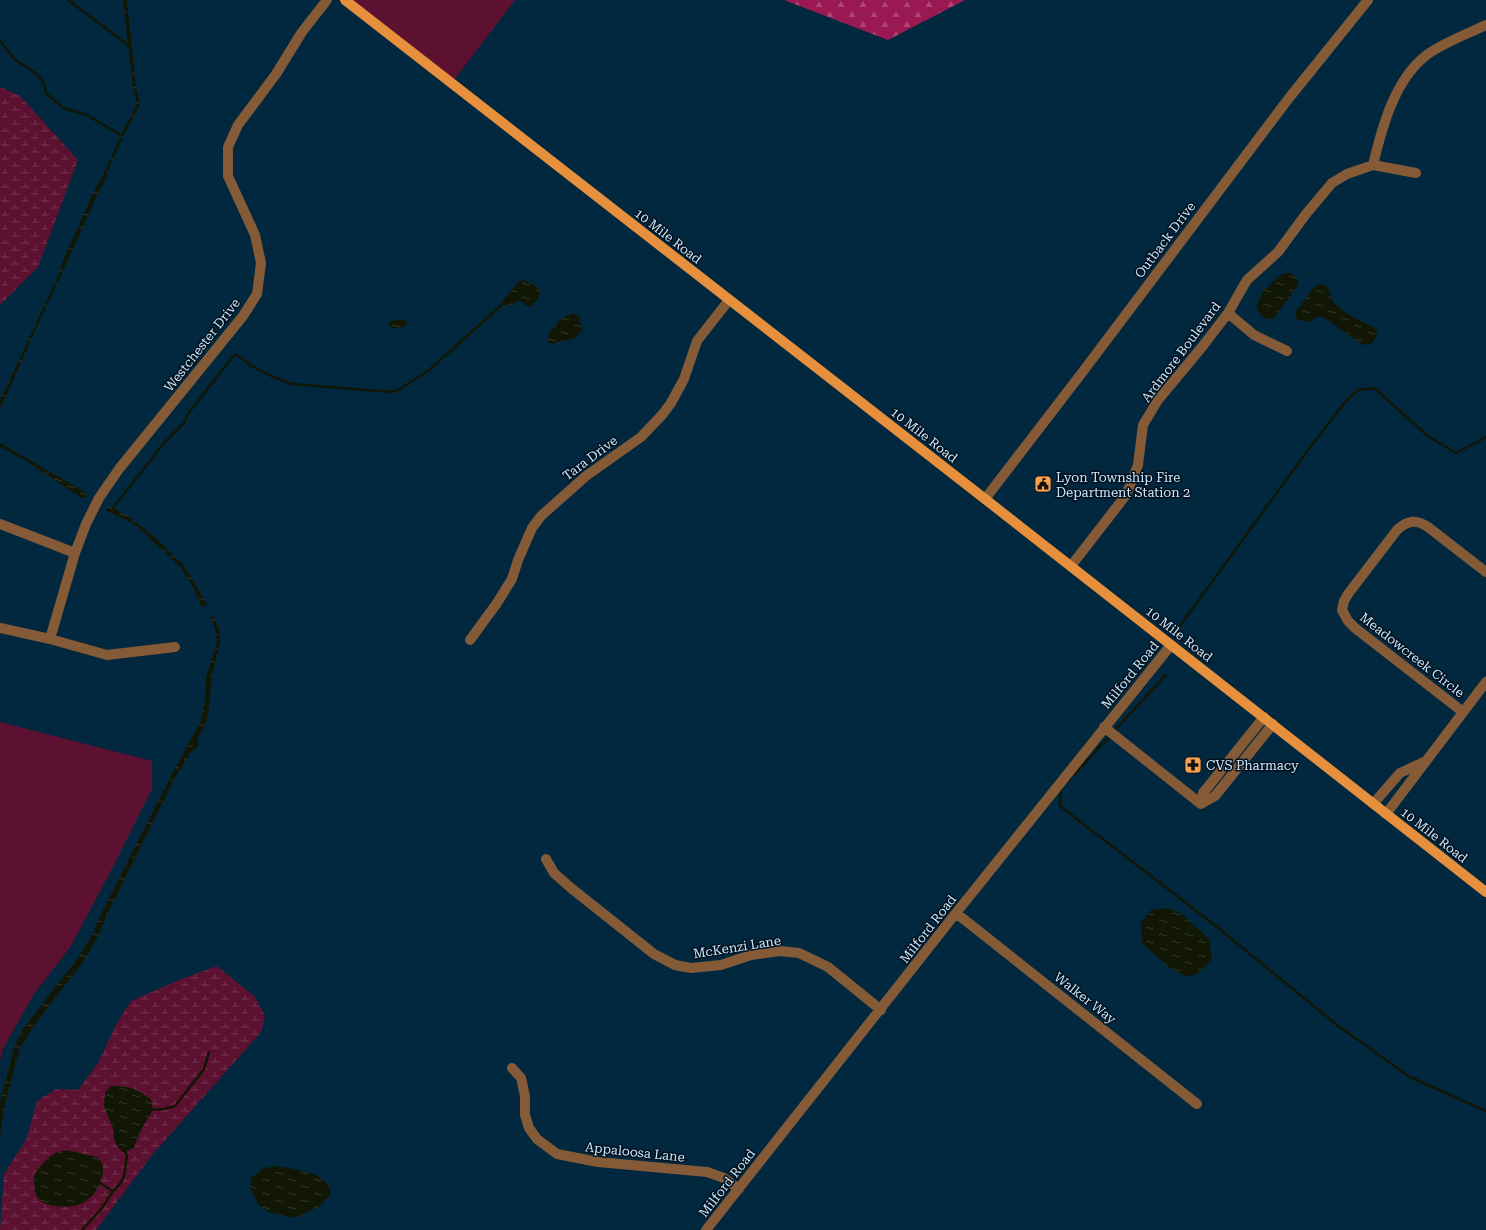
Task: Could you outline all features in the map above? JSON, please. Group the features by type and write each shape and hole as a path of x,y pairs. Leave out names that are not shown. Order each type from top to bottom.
{"main road":[{"name":"10 Mile Road","path":"345,0 1171,644 1486,892"}],"street":[{"name":"Westchester Drive","path":"50,639 75,553 86,524 108,484 243,316 257,294 261,263 255,235 228,176 228,148 238,125 276,74 302,32 327,0"},
{"name":"Outback Drive","path":"985,499 1289,98 1368,0"},
{"path":"1373,165 1381,134 1398,92 1401,85 1414,67 1429,54 1486,25"},
{"name":"Ardmore Boulevard","path":"1071,566 1126,495 1138,465 1143,425 1158,400 1202,348 1228,312 1247,280 1278,252 1306,214 1332,183 1347,174 1373,165 1416,173"},
{"name":"Tara Drive","path":"470,640 498,603 512,579 518,560 531,532 541,516 586,476 641,437 662,416 684,379 697,341 729,300"},
{"path":"1228,312 1254,335 1287,351"},
{"name":"Meadowcreek Circle","path":"1463,712 1355,628 1348,621 1342,610 1344,601 1348,594 1397,530 1404,524 1412,521 1421,522 1486,572"},
{"path":"0,524 75,553"},
{"path":"0,628 50,639 107,655 176,647"},
{"name":"Milford Road","path":"712,1228 739,1189 956,913 1171,644"},
{"path":"1386,814 1486,682"},
{"path":"1201,804 1203,794 1264,717"},
{"path":"1201,804 1215,796 1273,724"},
{"path":"1104,727 1201,804"},
{"path":"1373,804 1400,774 1426,761"},
{"name":"McKenzi Lane","path":"546,860 554,873 571,888 654,954 675,965 691,968 720,965 751,955 780,951 799,953 828,967 881,1010"},
{"name":"Walker Way","path":"956,913 1197,1104"},
{"name":"Appaloosa Lane","path":"512,1068 521,1078 525,1096 525,1115 529,1128 536,1139 557,1154 598,1162 707,1172 724,1178 739,1189"}],"green space":[{"path":"352,0 515,0 454,80"},
{"path":"784,0 965,0 888,40"},
{"path":"0,87 20,96 78,160 38,267 0,305"},
{"path":"0,722 152,761 152,789 71,946 34,994 3,1049 0,1061"},
{"path":"217,966 255,997 265,1016 261,1032 152,1155 96,1230 0,1230 4,1174 26,1140 37,1101 56,1089 78,1090 98,1063 117,1023 131,1001 179,980","holes":["104,1106 142,1127 134,1148 115,1143 113,1128"]}],"water":[{"path":"123,0 127,0 136,87 140,105 110,165 105,181 99,191 0,409 0,400 58,276 62,263 95,189 137,104 133,88"},
{"path":"1289,273 1294,275 1298,281 1298,285 1274,318 1269,320 1262,316 1257,310 1263,291 1282,274"},
{"path":"520,280 527,281 540,289 537,300 529,307 518,300 511,306 506,305 502,302"},
{"path":"1317,284 1328,288 1333,302 1340,309 1377,329 1376,337 1372,343 1367,345 1361,344 1324,317 1317,317 1308,322 1298,320 1295,315 1296,311"},
{"path":"570,314 580,316 580,323 583,329 572,339 554,344 550,343 547,340 553,328 559,321"},
{"path":"401,319 405,320 408,324 399,328 389,326 389,322"},
{"path":"0,443 85,492 87,496 82,498 26,461 0,447"},
{"path":"106,507 113,508 132,519 160,542 184,566 207,604 205,607 201,606 192,585 181,568 138,527 107,511"},
{"path":"210,616 214,617 219,629 220,642 211,679 210,702 206,723 198,738 198,747 190,753 175,778 105,918 98,936 83,962 36,1023 20,1047 4,1108 0,1136 0,1102 15,1045 22,1030 75,962 93,934 97,922 171,776 201,721 205,701 206,678 217,642 215,628"},
{"path":"1168,908 1182,914 1209,939 1212,959 1198,973 1187,977 1169,967 1142,943 1141,923 1151,910"},
{"path":"111,1086 128,1087 141,1092 151,1099 153,1110 139,1133 134,1148 123,1153 115,1143 113,1128 104,1106 105,1092"},
{"path":"66,1150 97,1157 102,1162 103,1174 94,1194 87,1200 80,1204 70,1206 53,1206 43,1202 37,1197 34,1175 44,1162 51,1156 60,1151"},
{"path":"275,1166 315,1174 330,1186 330,1196 318,1207 295,1218 271,1213 258,1205 250,1187 252,1177 264,1168"}],"waterway":[{"path":"68,0 128,45"},
{"path":"0,41 17,61 40,77 43,81 46,93 63,108 85,114 121,135"},
{"path":"113,508 164,443 184,423 187,415 234,355 237,355 250,365 267,374 291,384 392,392 398,390 428,371 505,302"},
{"path":"1174,634 1308,450 1346,401 1358,390 1374,388 1428,436 1456,453 1486,437"},
{"path":"1114,731 1166,675"},
{"path":"1067,782 1111,735"},
{"path":"1061,789 1060,806 1212,923 1337,1025 1410,1077 1486,1111"},
{"path":"150,1110 164,1109 175,1106 204,1069 209,1052"},
{"path":"82,1230 102,1208 124,1177 127,1155 125,1151"},
{"path":"98,1182 113,1191"}],"place":[{"name":"Lyon Township Fire Department Station 2","path":"1043,484"},
{"name":"CVS Pharmacy","path":"1193,765"}]}
